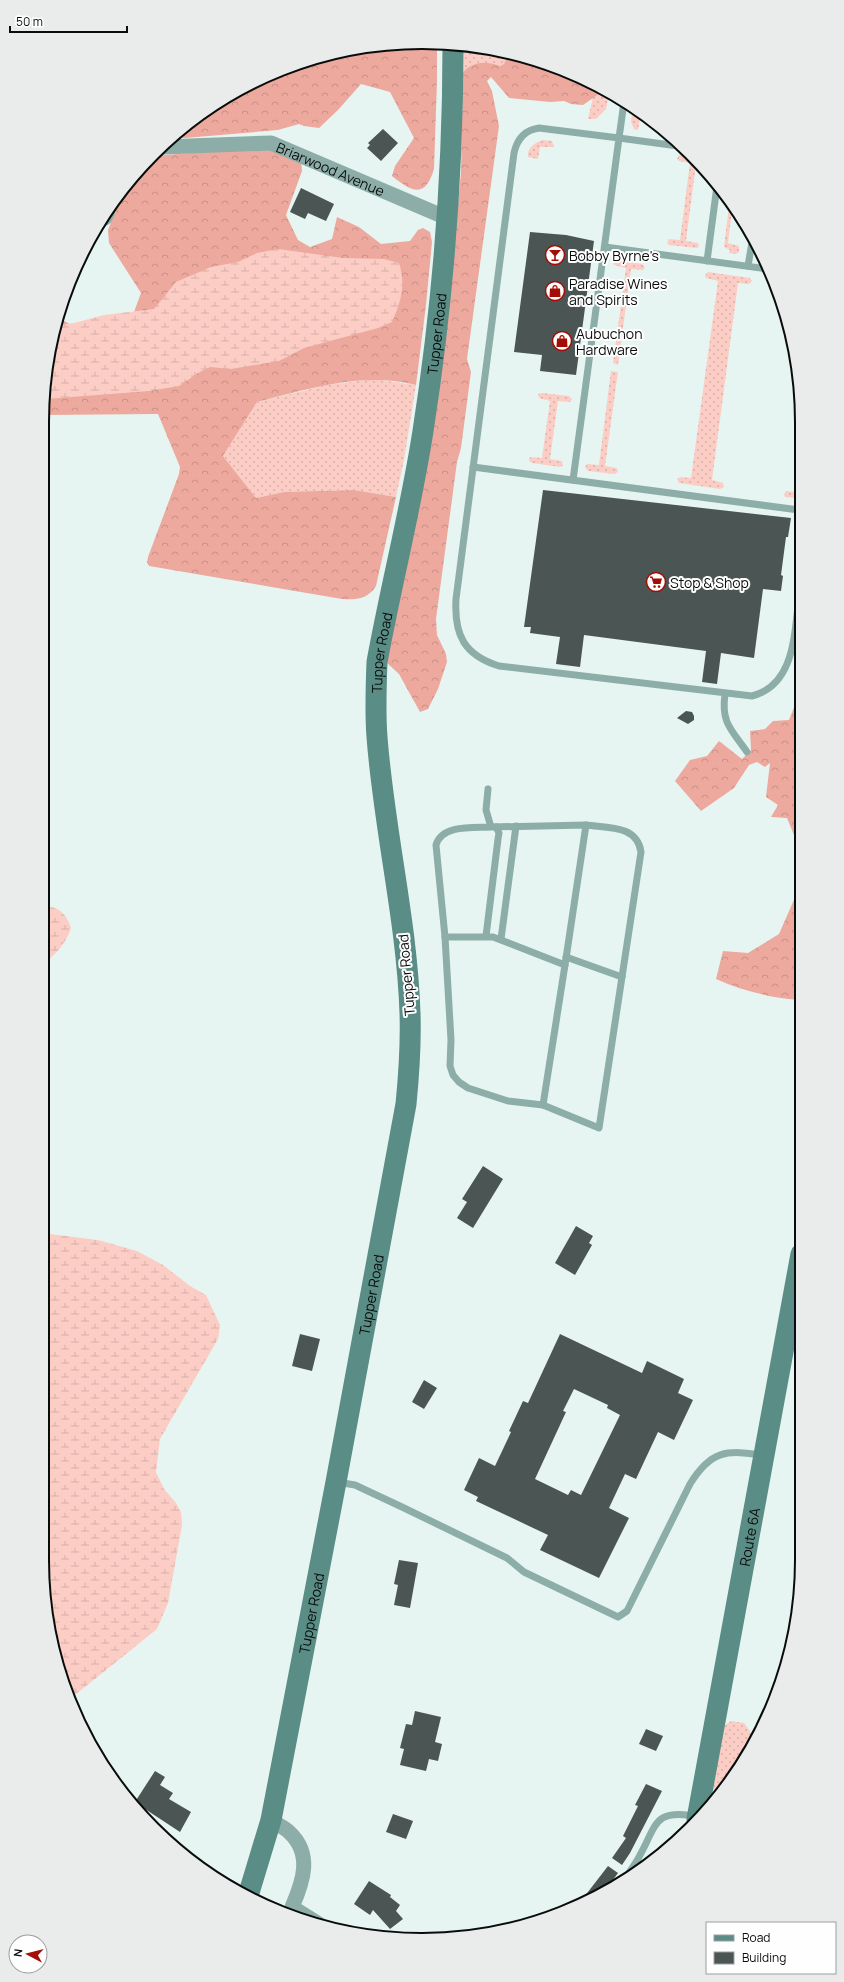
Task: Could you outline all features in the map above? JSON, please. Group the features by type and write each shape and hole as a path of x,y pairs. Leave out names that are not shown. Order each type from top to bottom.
{"main road":[{"name":"Tupper Road","path":"249,1891 270,1820 336,1482 406,1104 410,1059 408,981 377,738 377,662 423,432 441,299 453,124 453,51"},
{"name":"Route 6A","path":"700,1809 795,1286"}],"street":[{"name":"Briarwood Avenue","path":"171,147 271,143 447,218"},
{"path":"270,1820 289,1832 300,1846 305,1866 302,1884 291,1909"}],"lane":[{"path":"573,480 623,108"},
{"path":"672,145 539,128 525,133 516,147 455,610 457,624 466,648 476,656 499,666 752,696 762,694 780,678 790,658 795,625"},
{"path":"707,261 716,193"},
{"path":"604,247 762,268"},
{"path":"748,266 751,247"},
{"path":"473,467 795,509"},
{"path":"725,694 723,709 725,720 747,752"},
{"path":"486,936 499,833 494,827 486,810 488,789"},
{"path":"543,1105 586,825"},
{"path":"586,825 627,831 640,842 641,852 599,1128 543,1105 508,1101 468,1088 458,1082 453,1075 450,1066 451,1040 446,937 436,845 442,834 450,831 494,827 586,825"},
{"path":"501,939 516,826"},
{"path":"446,937 486,936 501,939 565,965"},
{"path":"566,957 622,977"},
{"path":"336,1482 355,1485 402,1507 507,1558 524,1572 618,1617 627,1611 690,1484 700,1469 715,1456 723,1453 739,1452 763,1455"},
{"path":"631,1868 640,1855 654,1825 670,1814 680,1814 692,1817"}],"green space":[{"path":"398,50 437,50 434,169 430,179 422,189 412,189 392,176 395,166 414,138 390,92 361,84 338,110 319,128 299,124 278,130 181,138 215,112 257,87 279,77 349,56"},
{"path":"463,51 507,59 504,64 500,66 490,63 480,63 471,66 463,72"},
{"path":"506,59 565,77 599,94 583,105 571,104 564,101 550,102 509,98 491,77 487,81 492,91 499,126 467,359 471,372 461,448 457,462 436,619 437,635 446,654 447,662 438,689 428,709 420,712 399,674 387,663 451,280 461,172 463,72 467,68 480,63 490,63 500,66 504,64"},
{"path":"599,94 608,99 606,109 596,119 588,119 593,97"},
{"path":"632,114 640,120 638,130 634,129 631,122"},
{"path":"543,140 552,141 554,147 540,147 538,159 528,157 530,148 537,142"},
{"path":"261,147 301,160 302,171 286,215 298,240 310,247 332,239 337,217 359,227 381,244 410,241 418,230 423,228 430,232 432,242 416,385 396,381 376,380 336,383 257,402 223,456 256,498 284,492 354,490 396,497 376,586 369,594 361,598 342,599 149,566 147,562 148,557 179,474 180,467 158,414 49,415 52,373 63,320 91,336 127,331 141,293 109,243 108,230 116,209 126,195 161,155"},
{"path":"679,155 683,155 695,169 686,241 698,243 699,246 697,248 669,245 667,243 669,239 680,240 690,163 679,161 677,159"},
{"path":"729,210 731,214 728,243 739,246 739,252 736,254 729,253 730,250 724,247"},
{"path":"278,249 343,258 384,259 399,263 402,279 402,293 392,322 378,328 304,348 279,361 231,369 210,367 179,386 149,391 50,399 52,373 62,324 104,315 154,309 176,282 211,267 238,262 257,253"},
{"path":"617,260 642,264 645,267 643,270 631,269 618,365 613,363 626,268 614,265 613,263"},
{"path":"708,272 750,278 752,281 749,284 738,283 712,480 723,483 724,487 720,489 679,483 677,479 681,477 691,478 718,281 706,278 705,275"},
{"path":"611,371 618,372 605,466 617,468 618,472 615,474 588,471 585,467 587,464 599,465"},
{"path":"374,379 416,385 404,460 396,497 354,490 284,492 256,498 223,456 257,402 327,385"},
{"path":"542,393 569,396 572,399 570,402 558,401 550,459 562,461 563,465 560,467 532,463 529,461 530,457 542,458 550,401 539,398 538,394"},
{"path":"786,491 795,492 795,498 785,497 784,494"},
{"path":"795,705 795,838 787,818 771,817 778,805 766,797 770,763 765,767 757,762 749,765 734,788 701,811 675,781 690,760 707,756 719,741 742,759 751,750 750,731 765,729 773,721 789,720"},
{"path":"795,897 795,1000 778,998 757,993 716,979 723,951 748,953 779,934"},
{"path":"49,907 58,909 67,918 71,928 60,949 49,959"},
{"path":"49,1234 98,1240 137,1251 163,1265 190,1286 206,1295 220,1325 218,1339 160,1439 156,1472 164,1489 176,1503 181,1512 182,1525 168,1603 157,1629 75,1695 69,1680 56,1633 50,1584"},
{"path":"731,1721 744,1723 750,1731 751,1736 732,1767 715,1791 713,1790 724,1726"}],"building":[{"path":"383,129 398,143 381,161 367,148 370,145 368,143"},
{"path":"301,188 334,204 326,221 308,213 305,219 290,212"},
{"path":"530,232 566,235 594,241 576,375 540,371 542,355 514,352"},
{"name":"Stop & Shop","path":"543,490 791,518 788,537 786,537 781,575 783,576 781,591 763,589 754,658 721,653 717,684 702,682 706,651 584,635 580,667 556,664 560,637 530,633 531,627 524,627"},
{"path":"686,711 692,712 694,716 694,720 688,724 677,718"},
{"path":"483,1166 503,1179 473,1228 457,1218 467,1202 462,1199"},
{"path":"576,1226 593,1236 589,1243 592,1245 575,1275 555,1263"},
{"path":"300,1334 320,1339 312,1371 292,1366"},
{"path":"560,1334 642,1373 647,1361 684,1379 678,1393 693,1400 674,1440 658,1432 636,1479 625,1474 609,1508 629,1518 599,1578 540,1550 548,1535 476,1501 478,1497 464,1490 479,1458 495,1466 511,1432 509,1431 523,1401 528,1403","holes":["574,1389 608,1405 607,1408 620,1415 581,1495 571,1490 568,1495 535,1479 566,1412 563,1411"]},
{"path":"424,1380 437,1388 424,1409 412,1402"},
{"path":"399,1560 418,1563 410,1608 394,1605 398,1585 394,1584"},
{"path":"415,1711 441,1717 435,1742 442,1744 438,1761 429,1759 426,1771 400,1765 404,1749 400,1748 406,1724 412,1725"},
{"path":"646,1729 663,1736 656,1751 639,1744"},
{"path":"155,1771 165,1777 160,1785 173,1793 169,1799 191,1812 180,1832 145,1809 137,1800"},
{"path":"646,1784 662,1791 630,1853 622,1865 612,1858 626,1838 623,1836 638,1806 635,1805"},
{"path":"393,1814 413,1821 406,1839 386,1832"},
{"path":"608,1866 618,1873 613,1880 585,1896"},
{"path":"369,1881 391,1895 390,1897 400,1905 396,1911 403,1919 390,1929 373,1910 370,1915 354,1904"}],"place":[{"name":"Bobby Byrne's","path":"555,255"},
{"name":"Paradise Wines and Spirits","path":"555,291"},
{"name":"Aubuchon Hardware","path":"562,341"},
{"name":"Stop & Shop","path":"656,582"}]}
